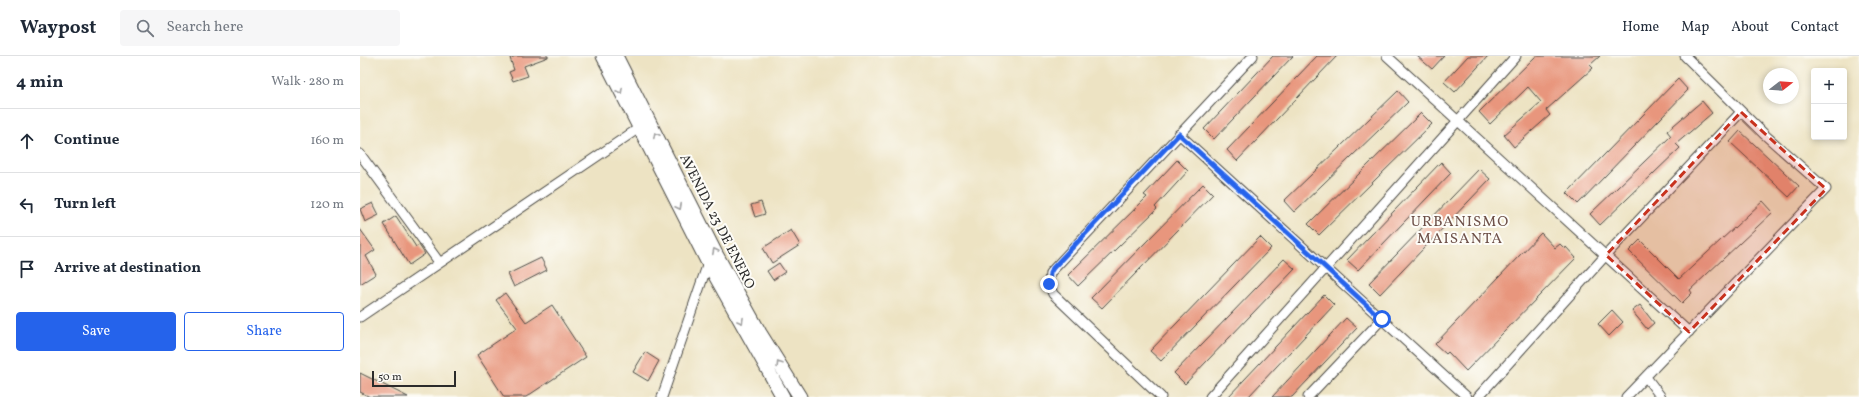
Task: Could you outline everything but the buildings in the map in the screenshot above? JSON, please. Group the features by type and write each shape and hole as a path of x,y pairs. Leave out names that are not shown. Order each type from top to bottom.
{"main road":[{"name":"AVENIDA 23 DE ENERO","path":"602,56 708,263 783,397"},
{"name":"AVENIDA 23 DE ENERO","path":"616,56 716,254 760,334 800,397"}],"street":[{"path":"1161,397 1052,294 1049,278 1053,268 1253,56"},
{"path":"1387,56 1689,332"},
{"path":"1210,397 1516,56"},
{"path":"1626,397 1826,189 1765,135 1685,56"},
{"path":"1478,397 1606,255 1741,112"},
{"path":"361,315 639,128"},
{"path":"1179,134 1467,397"},
{"path":"360,154 439,262"},
{"path":"662,397 708,263"},
{"path":"1308,397 1382,319"},
{"path":"1646,377 1661,397"}],"highlighted area":[{"path":"1741,112 1826,189 1689,332 1606,255"}],"district":[{"name":"URBANISMO MAISANTA","path":"1460,230"}],"route":[{"path":"1049,284 1050,273 1053,268 1179,134 1382,319"}]}
